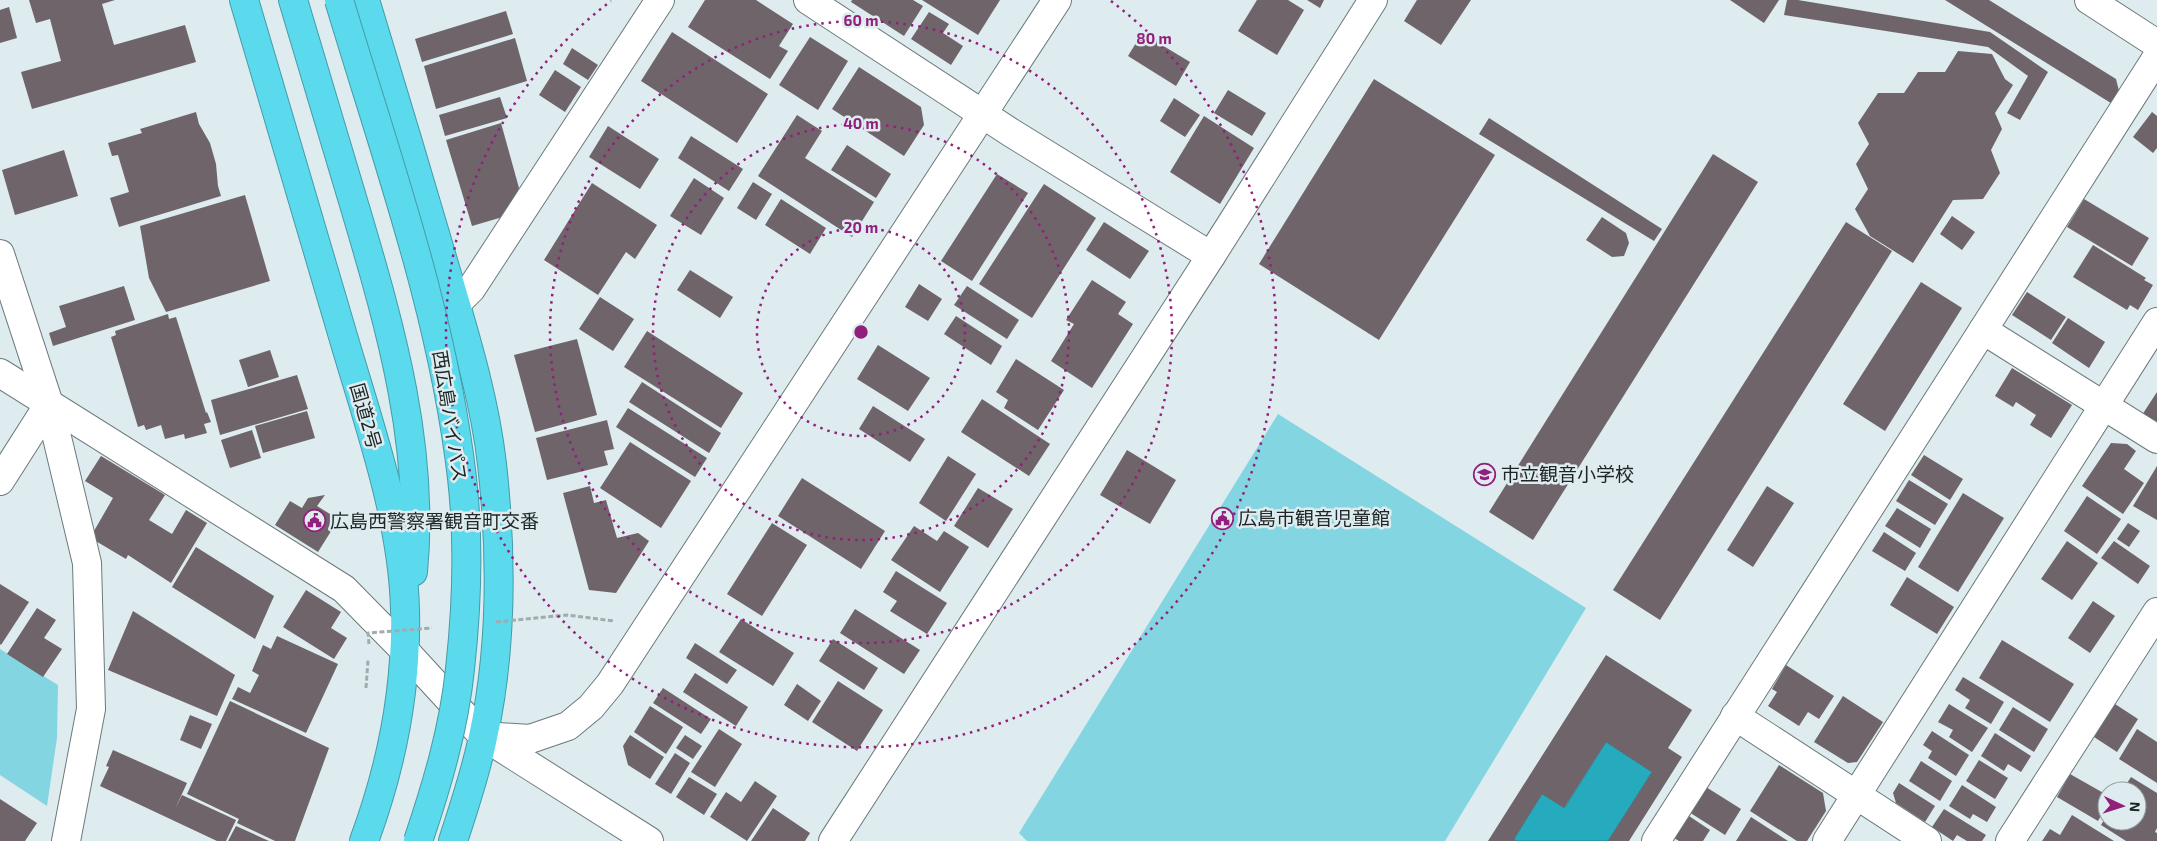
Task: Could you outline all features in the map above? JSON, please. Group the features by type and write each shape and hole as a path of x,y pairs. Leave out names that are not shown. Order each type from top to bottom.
{"highway":[{"name":"国道2号","path":"244,0 368,418 391,508 401,559 405,609 405,651 398,712 388,764 364,841"},
{"path":"293,0 371,262 406,402 414,454 416,501 415,552 405,651"},
{"name":"西広島バイパス","path":"339,0 409,230 437,337 452,411 462,480 465,605 460,670 450,732 434,793 418,841"},
{"path":"365,0 456,304 481,396 492,464 497,528 498,590 495,659 483,736 469,792 453,841"}],"street":[{"path":"456,304 471,289 660,0"},
{"path":"808,0 983,115 1211,256"},
{"path":"483,736 530,739 568,726 591,707 610,684 1057,0"},
{"path":"832,841 1211,256 1373,0"},
{"path":"2089,0 2157,44"},
{"path":"1656,841 2157,57"},
{"path":"0,254 49,404 87,562 91,709 66,841"},
{"path":"1827,841 2157,322"},
{"path":"1983,330 2157,439"},
{"path":"0,373 344,589 405,651 483,736 649,841"},
{"path":"0,481 49,404"},
{"path":"2010,841 2157,612"},
{"path":"1735,716 1927,841"}],"path":[{"path":"366,688 369,644"}],"shaded area":[{"path":"1278,414 1586,608 1445,841 1027,841 1019,833"},
{"path":"0,649 58,685 57,738 47,806 0,775"},
{"path":"1606,742 1652,772 1608,841 1517,841 1514,839 1542,794 1565,807"}],"building":[{"path":"29,0 115,0 102,4 114,45 185,25 196,62 32,109 21,72 61,61 50,19 36,23"},
{"path":"705,0 756,0 793,24 779,46 788,51 770,79 688,27"},
{"path":"852,0 913,0 923,6 904,36 851,2"},
{"path":"922,0 1000,0 978,35"},
{"path":"1257,0 1288,0 1304,10 1277,55 1238,31"},
{"path":"1307,0 1324,0 1320,8"},
{"path":"1417,0 1471,0 1441,45 1404,21"},
{"path":"1730,0 1779,0 1764,23"},
{"path":"1787,0 1798,0 1990,32 2048,72 2020,120 2007,113 2028,76 1988,47 1784,15"},
{"path":"1945,0 1989,0 2116,79 2120,95 2114,105"},
{"path":"9,7 17,38 0,43 0,10"},
{"path":"506,11 513,34 422,62 415,39"},
{"path":"929,12 949,24 943,33 963,46 951,65 911,39"},
{"path":"672,32 768,94 737,143 641,81"},
{"path":"1142,33 1190,62 1176,86 1128,56"},
{"path":"810,37 848,61 818,110 779,85"},
{"path":"515,38 527,81 436,109 424,66"},
{"path":"572,48 598,65 588,80 563,64"},
{"path":"1958,51 1992,54 2005,79 2013,85 1995,113 2002,129 1991,150 2000,173 1983,199 1953,200 1913,263 1870,236 1855,209 1868,189 1856,164 1869,144 1858,123 1878,93 1904,93 1918,72 1945,72"},
{"path":"859,67 921,107 924,125 904,156 832,109"},
{"path":"555,70 581,87 565,112 539,95"},
{"path":"1374,79 1495,155 1379,340 1259,264"},
{"path":"1228,90 1266,113 1252,136 1214,113"},
{"path":"500,97 507,118 445,136 439,115"},
{"path":"1174,98 1200,115 1185,137 1160,121"},
{"path":"196,112 199,124 210,143 216,164 221,196 119,227 110,198 129,192 118,155 112,156 108,143 142,133 140,129"},
{"path":"2152,112 2157,116 2157,148 2153,153 2133,137"},
{"path":"797,115 822,131 805,158 874,202 852,237 758,176"},
{"path":"1204,116 1254,148 1220,204 1170,172"},
{"path":"1489,118 1662,229 1654,241 1479,134"},
{"path":"501,123 519,188 506,216 472,226 446,140"},
{"path":"608,126 659,159 640,189 589,157"},
{"path":"691,136 743,169 729,191 678,158"},
{"path":"847,145 891,174 876,198 831,170"},
{"path":"64,150 78,196 15,215 2,170"},
{"path":"1713,154 1758,182 1533,540 1489,512"},
{"path":"997,174 1028,193 972,281 941,261"},
{"path":"694,178 724,198 701,235 670,216"},
{"path":"753,182 772,194 756,220 737,208"},
{"path":"592,183 657,225 635,259 626,252 598,295 544,260"},
{"path":"1044,184 1096,218 1032,318 979,284"},
{"path":"245,195 270,281 166,312 149,278 140,226"},
{"path":"781,199 826,228 810,254 765,225"},
{"path":"2084,199 2149,238 2132,266 2067,227"},
{"path":"1952,216 1975,232 1962,250 1940,234"},
{"path":"1602,217 1626,233 1629,243 1624,256 1612,257 1586,240"},
{"path":"1104,222 1149,251 1130,279 1086,250"},
{"path":"1846,222 1892,251 1660,620 1613,590"},
{"path":"2093,245 2146,278 2144,280 2153,285 2138,310 2130,305 2127,310 2073,277"},
{"path":"690,270 733,297 720,318 677,290"},
{"path":"1092,280 1126,302 1118,314 1133,324 1092,388 1051,361 1074,324 1066,320"},
{"path":"1921,282 1962,308 1885,431 1843,404"},
{"path":"919,284 942,299 928,321 905,307"},
{"path":"124,286 135,320 53,346 49,333 66,327 59,306"},
{"path":"967,286 1019,320 1007,339 954,305"},
{"path":"2027,292 2066,317 2051,340 2012,315"},
{"path":"600,297 634,319 613,351 579,329"},
{"path":"168,314 169,319 176,317 206,413 211,422 204,424 207,433 185,439 184,434 165,439 161,425 146,430 144,425 138,427 111,337 116,335 115,331"},
{"path":"956,316 1002,346 991,365 944,334"},
{"path":"2068,318 2105,342 2089,368 2052,343"},
{"path":"647,331 743,393 721,428 624,367"},
{"path":"577,339 597,415 535,432 514,355"},
{"path":"878,345 930,378 908,411 857,379"},
{"path":"270,350 279,377 248,387 239,360"},
{"path":"1016,359 1064,390 1038,430 1004,408 1008,400 996,392"},
{"path":"2012,368 2072,405 2051,438 2030,425 2036,415 2016,402 2013,407 1995,396"},
{"path":"297,375 308,409 220,435 211,400"},
{"path":"642,382 721,433 709,453 629,402"},
{"path":"2157,392 2157,425 2142,415"},
{"path":"982,399 1050,444 1029,476 961,432"},
{"path":"873,406 925,439 910,462 859,429"},
{"path":"628,408 707,458 695,477 616,427"},
{"path":"307,411 315,438 263,453 255,426"},
{"path":"607,420 614,449 604,451 608,465 547,480 536,438"},
{"path":"252,430 261,458 230,468 221,440"},
{"path":"630,442 691,481 661,528 600,488"},
{"path":"2111,443 2127,444 2136,451 2124,469 2144,483 2123,514 2082,486"},
{"path":"1127,450 1176,480 1150,524 1100,495"},
{"path":"1924,455 1963,479 1950,500 1911,475"},
{"path":"101,456 165,495 149,520 172,534 186,510 207,523 171,583 128,555 126,559 94,540 94,531 113,498 85,481"},
{"path":"948,456 976,474 946,521 919,503"},
{"path":"2157,466 2157,520 2133,506"},
{"path":"802,478 885,531 861,569 778,516"},
{"path":"1909,480 1948,504 1935,525 1896,501"},
{"path":"590,486 594,503 606,500 617,538 638,533 649,541 616,593 589,590 563,493"},
{"path":"1767,486 1794,503 1753,567 1727,550"},
{"path":"978,488 1013,509 988,548 954,526"},
{"path":"1963,493 2004,518 1958,592 1918,567"},
{"path":"325,495 317,506 330,514 333,528 318,552 275,525 290,501 302,508 308,498"},
{"path":"2087,496 2121,519 2097,554 2064,531"},
{"path":"1897,508 1931,529 1920,548 1885,526"},
{"path":"772,523 807,545 762,616 727,594"},
{"path":"2128,523 2140,531 2129,547 2117,539"},
{"path":"914,526 937,541 944,531 969,547 940,592 891,560"},
{"path":"1884,532 1916,553 1905,571 1872,551"},
{"path":"2067,541 2098,563 2072,600 2041,579"},
{"path":"2114,541 2150,566 2138,584 2101,558"},
{"path":"196,547 274,596 255,639 172,587"},
{"path":"896,571 947,603 927,634 890,611 897,601 883,592"},
{"path":"1907,577 1954,607 1937,634 1890,605"},
{"path":"0,584 29,602 1,645 0,644"},
{"path":"306,590 341,612 331,628 347,638 334,659 283,627"},
{"path":"2093,601 2115,616 2090,653 2068,638"},
{"path":"37,608 56,620 44,638 62,649 43,677 7,654"},
{"path":"855,609 920,650 904,674 840,633"},
{"path":"133,611 235,675 217,716 108,670"},
{"path":"741,619 794,653 773,686 719,652"},
{"path":"277,636 338,664 306,733 232,699 238,687 250,693 259,675 252,671 263,645 271,649"},
{"path":"833,639 878,668 864,690 819,661"},
{"path":"2002,640 2074,684 2050,722 1979,678"},
{"path":"695,643 737,670 727,684 686,658"},
{"path":"1606,655 1692,710 1668,748 1682,757 1629,841 1608,841 1652,772 1606,742 1564,808 1542,794 1514,839 1517,841 1488,841"},
{"path":"1786,665 1834,696 1819,719 1808,712 1799,726 1768,706 1777,692 1772,689"},
{"path":"695,673 748,707 736,726 683,692"},
{"path":"1963,677 2004,702 1991,724 1965,708 1970,700 1955,690"},
{"path":"838,681 883,710 857,751 812,722"},
{"path":"797,684 821,701 808,721 784,705"},
{"path":"663,688 711,719 701,734 653,703"},
{"path":"1843,696 1883,722 1857,762 1848,763 1814,742"},
{"path":"230,701 329,748 295,841 275,841 237,823 239,819 187,794"},
{"path":"1949,704 1988,728 1972,752 1949,737 1953,730 1938,722"},
{"path":"2115,704 2138,719 2117,752 2094,737"},
{"path":"650,706 683,727 666,754 634,732"},
{"path":"2013,707 2048,729 2034,752 1999,730"},
{"path":"190,715 212,724 201,749 180,740"},
{"path":"719,729 742,744 715,787 691,772"},
{"path":"2137,729 2157,742 2157,783 2119,759"},
{"path":"1932,731 1969,755 1956,776 1928,758 1932,751 1923,745"},
{"path":"1995,733 2031,756 2021,772 2008,764 2004,771 1981,756"},
{"path":"630,735 664,757 650,779 628,765 623,746"},
{"path":"685,735 702,746 693,759 676,748"},
{"path":"113,750 187,783 175,809 182,795 236,820 226,841 217,841 100,786 109,767 106,766"},
{"path":"675,753 690,763 671,794 655,784"},
{"path":"1979,760 2008,778 1995,799 1966,781"},
{"path":"1921,761 1952,781 1940,801 1909,781"},
{"path":"1779,765 1823,793 1826,811 1807,841 1797,841 1750,811"},
{"path":"2070,774 2097,789 2097,820 2057,797"},
{"path":"689,777 717,794 704,815 676,797"},
{"path":"2131,777 2138,781 2128,781"},
{"path":"755,781 777,796 747,841 710,817 726,792 741,802"},
{"path":"1899,783 1935,806 1925,822 1896,803 1893,793"},
{"path":"1962,785 1996,807 1987,822 1973,814 1970,819 1949,806"},
{"path":"1706,787 1741,809 1725,835 1689,812"},
{"path":"2147,787 2157,793 2157,828 2155,832 2157,833 2157,841 2126,841 2110,831 2147,831"},
{"path":"0,799 37,823 25,841 0,841"},
{"path":"773,808 810,833 805,841 751,841"},
{"path":"1944,809 1986,835 1982,841 1967,841 1957,835 1953,841 1932,827"},
{"path":"2072,815 2114,841 2042,841 2050,829 2060,835"},
{"path":"1689,816 1710,830 1703,841 1679,841 1674,838"},
{"path":"1751,817 1788,841 1736,841"},
{"path":"236,826 269,841 228,841"}],"place":[{"name":"市立観音小学校","path":"1485,474"},
{"name":"広島市観音児童館","path":"1222,518"},
{"name":"広島西警察署観音町交番","path":"314,521"}]}
